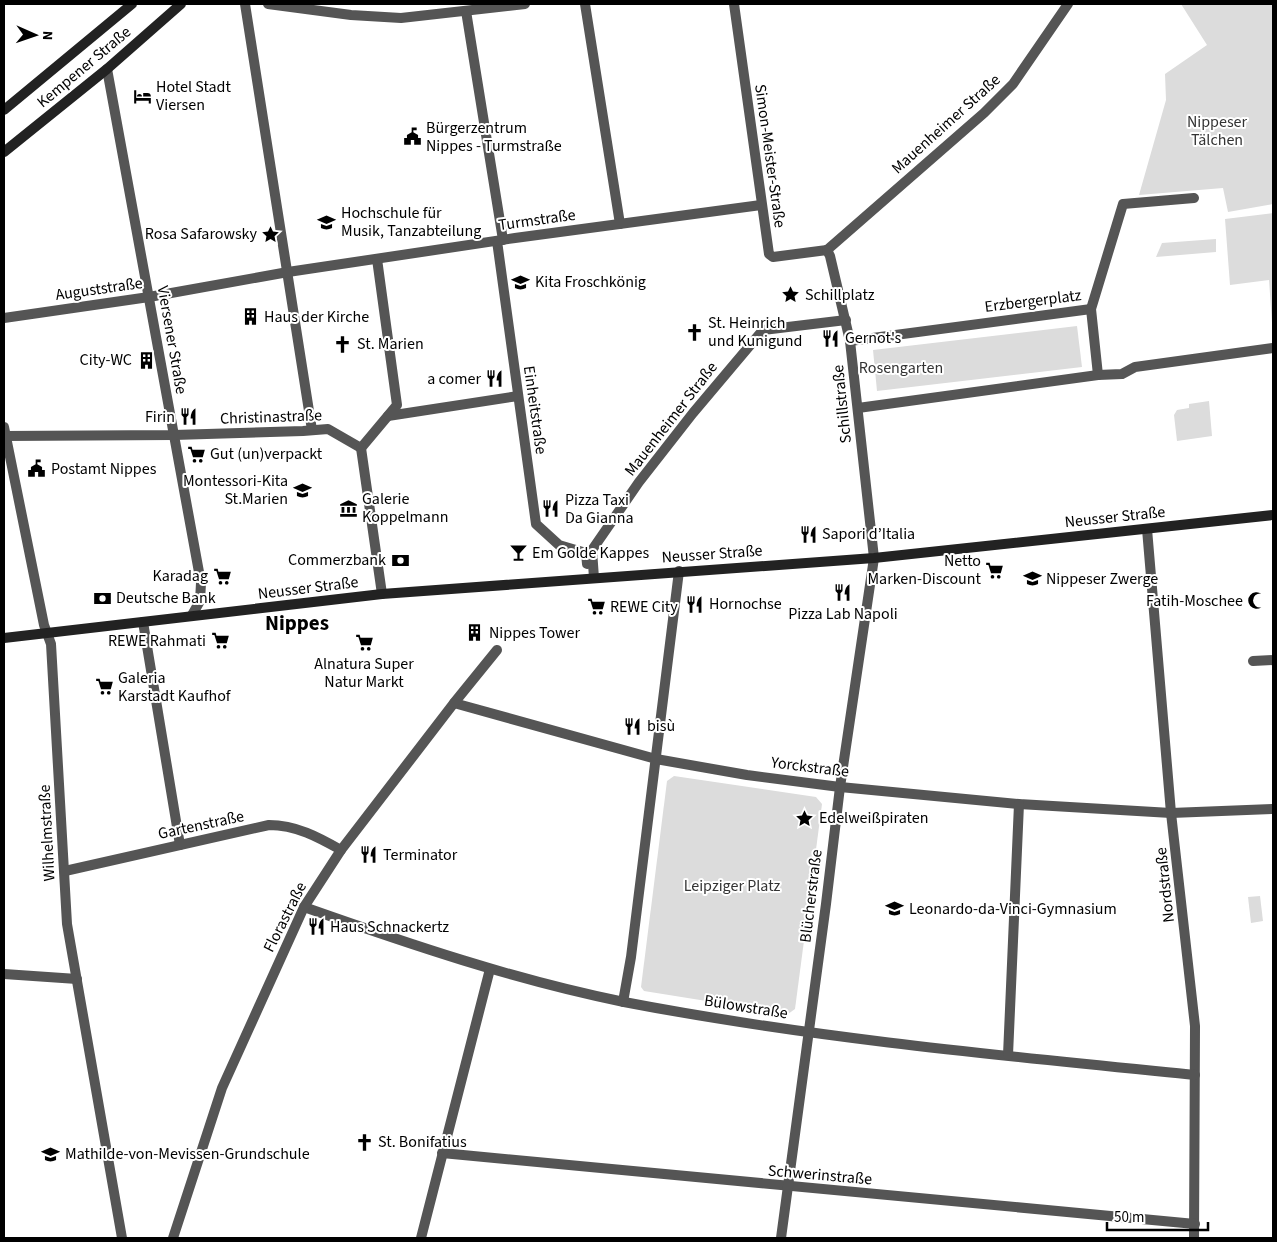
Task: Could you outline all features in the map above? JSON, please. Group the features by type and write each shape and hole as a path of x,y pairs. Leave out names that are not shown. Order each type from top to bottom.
{"main road":[{"name":"Kempener Straße","path":"4,110 132,4"},
{"name":"Kempener Straße","path":"4,152 107,69 182,4"},
{"name":"Neusser Straße","path":"4,638 382,594 874,558 1273,515"}],"street":[{"path":"245,4 312,430"},
{"path":"268,4 351,15 401,18 525,4"},
{"path":"585,4 620,224"},
{"name":"Simon-Meister-Straße","path":"734,4 769,254 773,257 826,250"},
{"name":"Mauenheimer Straße","path":"826,250 984,113 1014,84 1068,4"},
{"name":"Einheitstraße","path":"466,11 500,241 518,396 536,524 559,545 589,551"},
{"name":"Viersener Straße","path":"107,69 202,583 200,601 192,615"},
{"path":"1091,309 1123,204 1194,198"},
{"name":"Turmstraße","path":"288,272 762,204"},
{"name":"Schillstraße","path":"826,250 830,256 850,341 874,558"},
{"path":"377,259 396,405 361,448 382,594"},
{"name":"Auguststraße","path":"4,318 149,297 288,272"},
{"name":"Erzbergerplatz","path":"850,341 1091,309 1098,375"},
{"name":"Mauenheimer Straße","path":"589,551 639,482 693,413 764,330 846,320"},
{"path":"858,408 1098,375 1122,374 1135,367 1273,348"},
{"path":"388,416 518,396"},
{"name":"Christinastraße","path":"4,433 174,436 328,429 361,448"},
{"name":"Wilhelmstraße","path":"4,433 44,625 51,644 67,924 122,1238"},
{"name":"Nordstraße","path":"1147,529 1171,813 1195,1026 1194,1238"},
{"path":"589,551 591,578"},
{"name":"Blücherstraße","path":"780,1238 826,904 840,787 874,558"},
{"path":"623,1002 631,957 679,572"},
{"path":"143,622 180,845"},
{"name":"Florastraße","path":"173,1238 222,1088 304,907 341,850 497,650"},
{"path":"1253,661 1273,660"},
{"name":"Yorckstraße","path":"454,703 656,759 747,775 840,787 1019,804 1171,813 1273,809"},
{"path":"1008,1056 1019,804"},
{"name":"Gartenstraße","path":"64,871 269,825 283,825 296,828 320,838 341,850"},
{"name":"Bülowstraße","path":"304,907 394,939 490,969 623,1002 808,1032 1008,1056 1195,1075"},
{"path":"421,1238 490,969"},
{"path":"4,974 77,979"},
{"name":"Schwerinstraße","path":"442,1153 1194,1224"}],"green space":[{"name":"Nippeser Tälchen","path":"1181,4 1273,4 1273,204 1228,212 1223,188 1139,195 1166,100 1165,74 1207,45"},
{"path":"1273,213 1273,337 1269,280 1230,285 1225,219"},
{"path":"1216,239 1216,252 1156,257 1162,243"},
{"name":"Rosengarten","path":"1077,326 1082,367 877,391 873,350"},
{"path":"1209,401 1212,436 1177,441 1174,415 1177,410 1189,408 1189,404"},
{"name":"Leipziger Platz","path":"674,776 816,797 822,804 795,1009 788,1014 644,991 641,987 667,781"},
{"path":"1260,896 1263,921 1251,923 1248,897"}],"place":[{"name":"Hotel Stadt Viersen","path":"142,96"},
{"name":"Bürgerzentrum Nippes - Turmstraße","path":"412,137"},
{"name":"Hochschule für Musik, Tanzabteilung","path":"327,222"},
{"name":"Rosa Safarowsky","path":"271,234"},
{"name":"Kita Froschkönig","path":"521,282"},
{"name":"Schillplatz","path":"791,295"},
{"name":"Haus der Kirche","path":"250,317"},
{"name":"St. Heinrich und Kunigund","path":"694,332"},
{"name":"Gernot's","path":"831,338"},
{"name":"St. Marien","path":"343,344"},
{"name":"City-WC","path":"146,360"},
{"name":"a comer","path":"495,379"},
{"name":"Firin","path":"189,417"},
{"name":"Gut (un)verpackt","path":"196,454"},
{"name":"Postamt Nippes","path":"37,469"},
{"name":"Montessori-Kita St.Marien","path":"302,490"},
{"name":"Galerie Koppelmann","path":"348,508"},
{"name":"Pizza Taxi Da Gianna","path":"551,509"},
{"name":"Sapori d’Italia","path":"808,534"},
{"name":"Em Golde Kappes","path":"518,553"},
{"name":"Commerzbank","path":"400,560"},
{"name":"Netto Marken-Discount","path":"995,570"},
{"name":"Karadag","path":"222,576"},
{"name":"Nippeser Zwerge","path":"1032,579"},
{"name":"Pizza Lab Napoli","path":"843,592"},
{"name":"Deutsche Bank","path":"102,598"},
{"name":"Fatih-Moschee","path":"1257,601"},
{"name":"Hornochse","path":"695,604"},
{"name":"REWE City","path":"596,607"},
{"name":"Nippes Tower","path":"475,633"},
{"name":"REWE Rahmati","path":"220,641"},
{"name":"Alnatura Super Natur Markt","path":"364,642"},
{"name":"Galeria Karstadt Kaufhof","path":"104,687"},
{"name":"bisù","path":"633,726"},
{"name":"Edelweißpiraten","path":"805,818"},
{"name":"Terminator","path":"369,855"},
{"name":"Leonardo-da-Vinci-Gymnasium","path":"895,909"},
{"name":"Haus Schnackertz","path":"316,927"},
{"name":"St. Bonifatius","path":"364,1142"},
{"name":"Mathilde-von-Mevissen-Grundschule","path":"51,1154"}],"district":[{"name":"Nippes","path":"297,623"}]}
